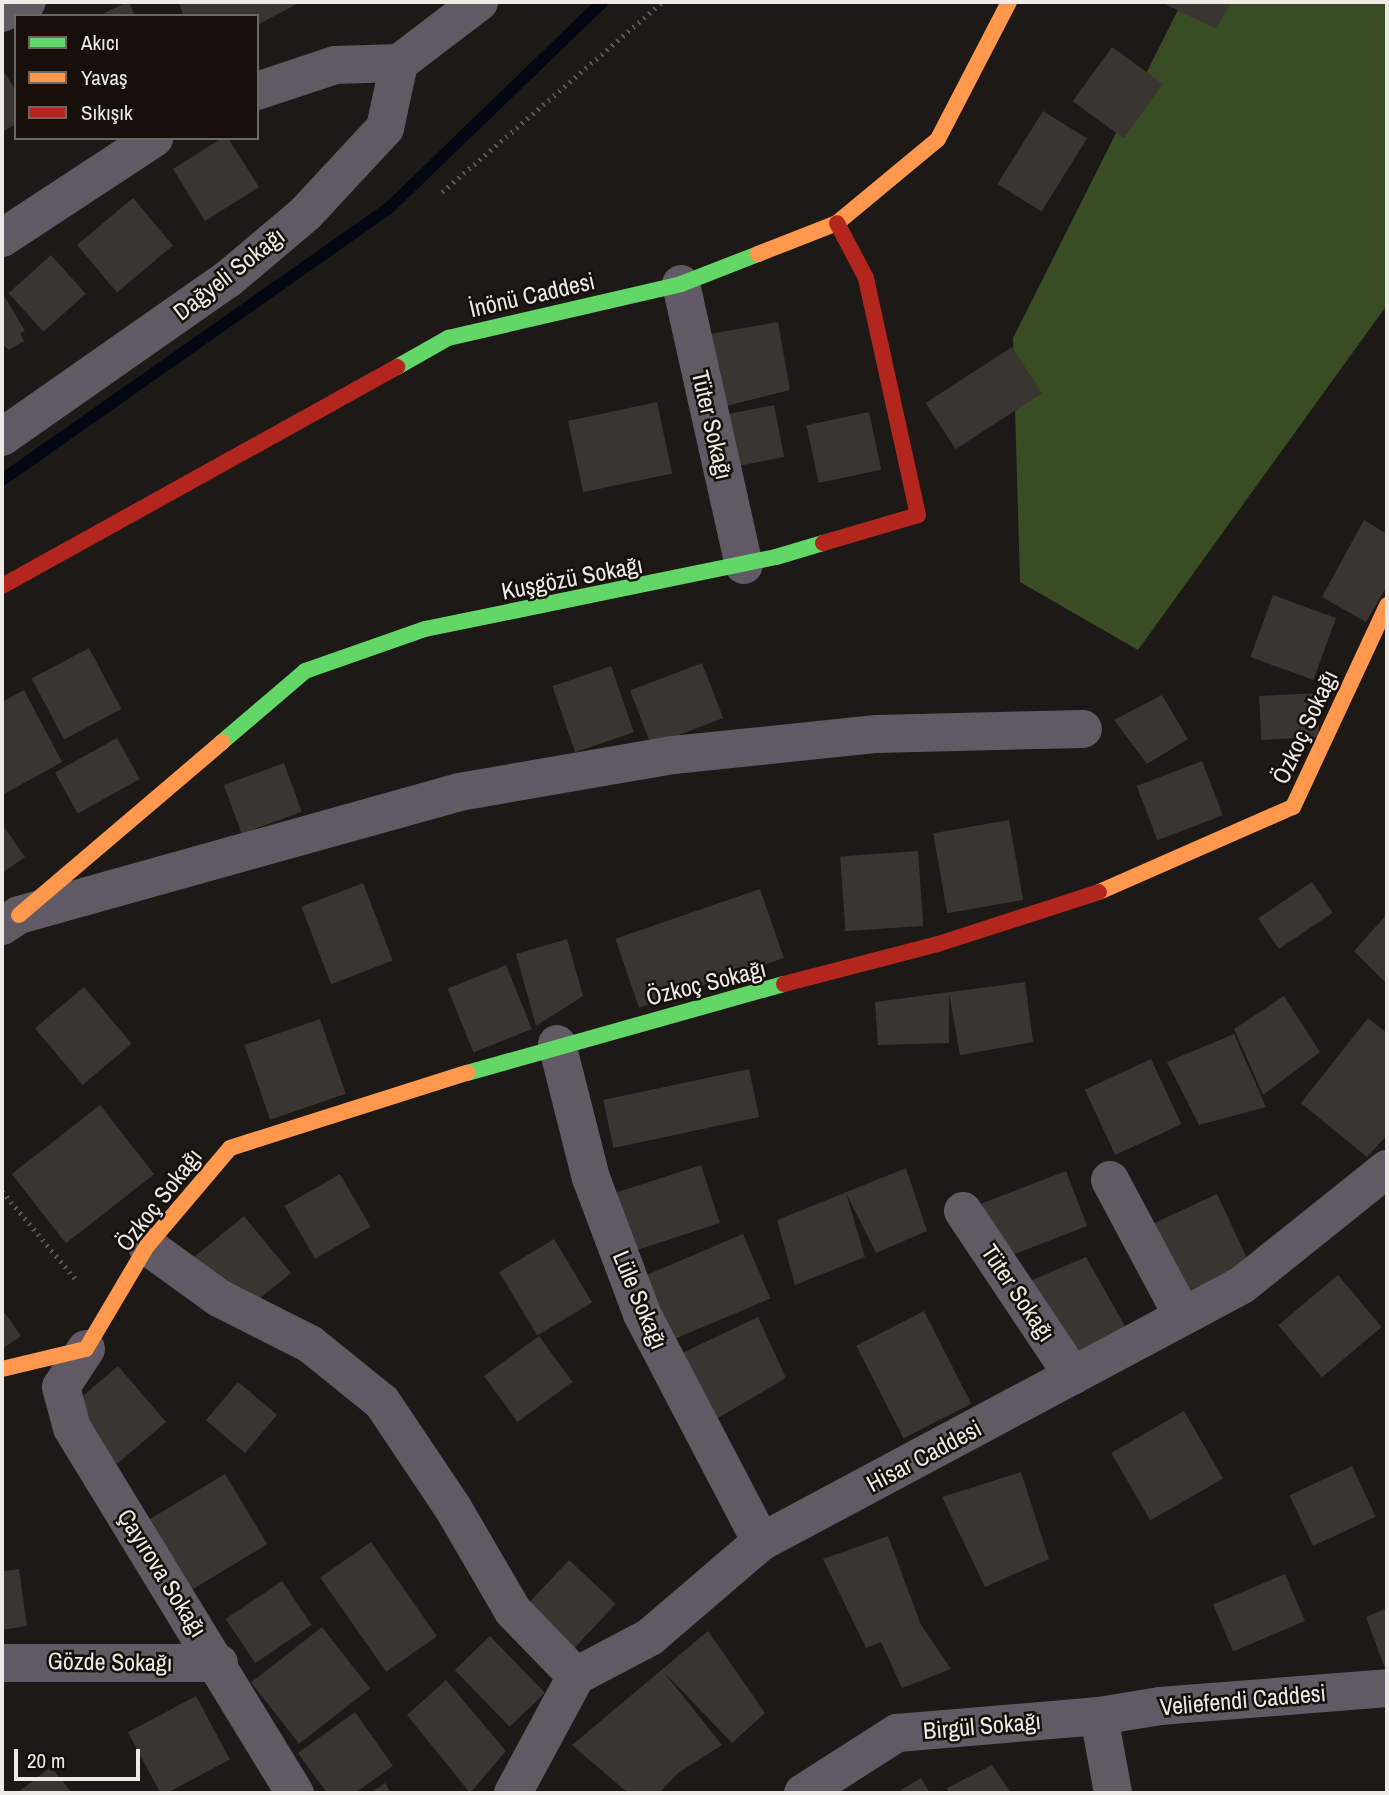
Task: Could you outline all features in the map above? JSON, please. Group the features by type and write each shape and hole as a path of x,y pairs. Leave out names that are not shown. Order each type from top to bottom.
{"street":[{"path":"2,13 27,2"},
{"path":"259,90 335,65 398,63 479,2"},
{"name":"İnönü Caddesi","path":"2,586 448,338 681,284 837,223 938,139 1009,2"},
{"name":"Dağyeli Sokağı","path":"2,437 228,279 306,213 384,128 398,63"},
{"path":"2,238 151,140"},
{"name":"Kuşgözü Sokağı","path":"10,920 305,671 425,629 744,565 918,515 866,278 837,223"},
{"name":"Tüter Sokağı","path":"681,284 744,565"},
{"name":"Özkoç Sokağı","path":"86,1349 147,1245 230,1148 557,1044 938,944 1130,882 1293,807 1387,605"},
{"path":"10,920 459,792 673,754 877,734 1083,729"},
{"name":"Lüle Sokağı","path":"557,1044 591,1178 642,1314 761,1542"},
{"name":"Hisar Caddesi","path":"576,1676 650,1637 761,1542 1242,1285 1387,1169"},
{"path":"1110,1180 1183,1317"},
{"name":"Tüter Sokağı","path":"962,1211 1073,1376"},
{"path":"147,1245 219,1298 310,1344 382,1402 453,1508 513,1611 576,1676 513,1793"},
{"path":"2,1369 86,1349"},
{"name":"Çayırova Sokağı","path":"86,1349 61,1388 72,1428 219,1664 295,1793"},
{"name":"Gözde Sokağı","path":"2,1662 219,1664"},
{"name":"Veliefendi Caddesi","path":"1099,1716 1160,1706 1387,1688"},
{"path":"1099,1716 1113,1793"},
{"name":"Birgül Sokağı","path":"803,1793 897,1733 1099,1716"}],"path":[{"path":"442,192 662,2"},
{"path":"2,1191 107,1313"}],"green space":[{"path":"1182,2 1387,2 1387,305 1138,650 1020,582 1013,338"}],"building":[{"path":"127,2 134,14 102,14"},
{"path":"179,2 301,2 259,24 259,14 182,14"},
{"path":"1161,2 1231,2 1216,29"},
{"path":"1112,47 1163,84 1124,138 1073,101"},
{"path":"2,68 14,88 14,125 2,132"},
{"path":"1043,111 1087,139 1042,211 997,184"},
{"path":"219,140 229,140 259,187 205,221 173,169"},
{"path":"133,198 173,245 117,292 77,245"},
{"path":"51,255 86,294 43,332 9,293"},
{"path":"2,292 25,331 20,333 24,341 9,350 2,344"},
{"path":"778,322 790,390 714,409 692,337"},
{"path":"1012,347 1042,393 956,449 926,403"},
{"path":"657,402 672,473 583,492 568,421"},
{"path":"774,405 784,457 725,468 715,416"},
{"path":"869,412 881,470 819,483 806,425"},
{"path":"1364,520 1387,534 1387,586 1366,622 1322,597"},
{"path":"1273,595 1336,618 1313,680 1250,657"},
{"path":"89,648 121,709 64,739 32,679"},
{"path":"702,663 723,718 651,746 630,691"},
{"path":"611,666 634,732 575,752 552,686"},
{"path":"24,690 62,762 2,795 2,702"},
{"path":"1317,693 1319,737 1261,740 1259,696"},
{"path":"1162,695 1188,739 1147,764 1114,720"},
{"path":"117,738 140,779 78,814 55,772"},
{"path":"1202,761 1223,815 1157,840 1137,786"},
{"path":"284,763 302,812 242,834 224,785"},
{"path":"1009,820 1023,900 947,913 933,833"},
{"path":"2,824 25,857 2,873"},
{"path":"918,851 923,926 845,931 840,856"},
{"path":"1312,882 1333,913 1279,949 1258,918"},
{"path":"363,883 393,960 331,984 301,907"},
{"path":"760,889 784,958 639,1008 615,939"},
{"path":"1387,914 1387,984 1354,951"},
{"path":"567,939 583,996 536,1026 516,954"},
{"path":"506,965 532,1029 473,1053 448,989"},
{"path":"1025,982 1033,1042 960,1055 949,994 949,1043 878,1045 875,1002"},
{"path":"84,987 132,1044 83,1085 35,1028"},
{"path":"1284,996 1320,1052 1263,1095 1234,1029"},
{"path":"1368,1018 1387,1033 1387,1135 1367,1157 1301,1103"},
{"path":"320,1019 346,1094 270,1120 244,1045"},
{"path":"1234,1034 1266,1107 1199,1125 1167,1062"},
{"path":"1151,1059 1181,1124 1115,1155 1085,1090"},
{"path":"749,1069 759,1117 613,1148 603,1100"},
{"path":"100,1105 154,1174 66,1243 12,1174"},
{"path":"701,1165 720,1223 628,1253 609,1195"},
{"path":"906,1168 927,1231 876,1253 846,1193 865,1257 795,1285 777,1220"},
{"path":"1066,1171 1087,1226 1001,1259 980,1204"},
{"path":"340,1174 370,1227 315,1259 285,1206"},
{"path":"1217,1194 1255,1275 1186,1307 1148,1226"},
{"path":"244,1216 291,1273 254,1303 189,1261"},
{"path":"743,1234 770,1298 658,1346 631,1282"},
{"path":"554,1239 592,1302 537,1335 499,1272"},
{"path":"1086,1257 1130,1335 1073,1376 1023,1284"},
{"path":"1338,1275 1382,1327 1322,1377 1278,1325"},
{"path":"2,1309 21,1336 2,1349"},
{"path":"924,1311 971,1404 903,1438 856,1346"},
{"path":"758,1317 786,1378 713,1421 678,1355"},
{"path":"539,1336 573,1382 517,1422 484,1376"},
{"path":"118,1366 166,1422 117,1464 65,1403 77,1401"},
{"path":"238,1382 277,1415 245,1453 206,1420"},
{"path":"1184,1411 1223,1479 1150,1521 1111,1453"},
{"path":"1352,1466 1376,1517 1313,1546 1289,1495"},
{"path":"1021,1472 1049,1559 985,1587 942,1497"},
{"path":"225,1474 267,1544 191,1590 149,1520"},
{"path":"888,1536 921,1625 951,1669 902,1688 881,1642 866,1648 823,1559"},
{"path":"371,1542 437,1636 386,1672 320,1578"},
{"path":"569,1560 616,1604 574,1648 527,1605"},
{"path":"19,1569 27,1626 2,1630 2,1571"},
{"path":"1285,1574 1305,1621 1233,1651 1213,1604"},
{"path":"282,1581 312,1625 255,1663 226,1619"},
{"path":"1387,1608 1387,1674 1366,1617"},
{"path":"322,1627 370,1688 299,1744 251,1682"},
{"path":"708,1631 765,1713 732,1743 663,1671 722,1745 678,1773 659,1793 628,1793 572,1745"},
{"path":"490,1636 545,1693 510,1727 455,1670"},
{"path":"446,1680 506,1751 470,1793 407,1715"},
{"path":"196,1696 230,1760 167,1793 160,1793 128,1732"},
{"path":"355,1712 393,1766 355,1793 327,1793 298,1753"},
{"path":"992,1765 1011,1793 949,1793 947,1788"},
{"path":"51,1767 72,1793 17,1793"},
{"path":"921,1778 930,1793 896,1793"},
{"path":"385,1783 391,1793 370,1793"}],"waterway":[{"path":"2,480 389,208 602,2"}],"traffic: fast":[{"path":"397,367 448,338 681,284 758,254"},
{"path":"222,742 305,671 425,629 776,557 823,543"},
{"path":"467,1073 784,984"}],"traffic: slow":[{"path":"758,254 837,223 938,139 1009,2"},
{"path":"1099,892 1293,807 1387,605"},
{"path":"19,915 222,742"},
{"path":"2,1369 86,1349 147,1246 230,1148 467,1073"}],"traffic: jam":[{"path":"823,543 918,515 866,278 837,223"},
{"path":"2,586 397,367"},
{"path":"784,984 938,944 1099,892"}]}
